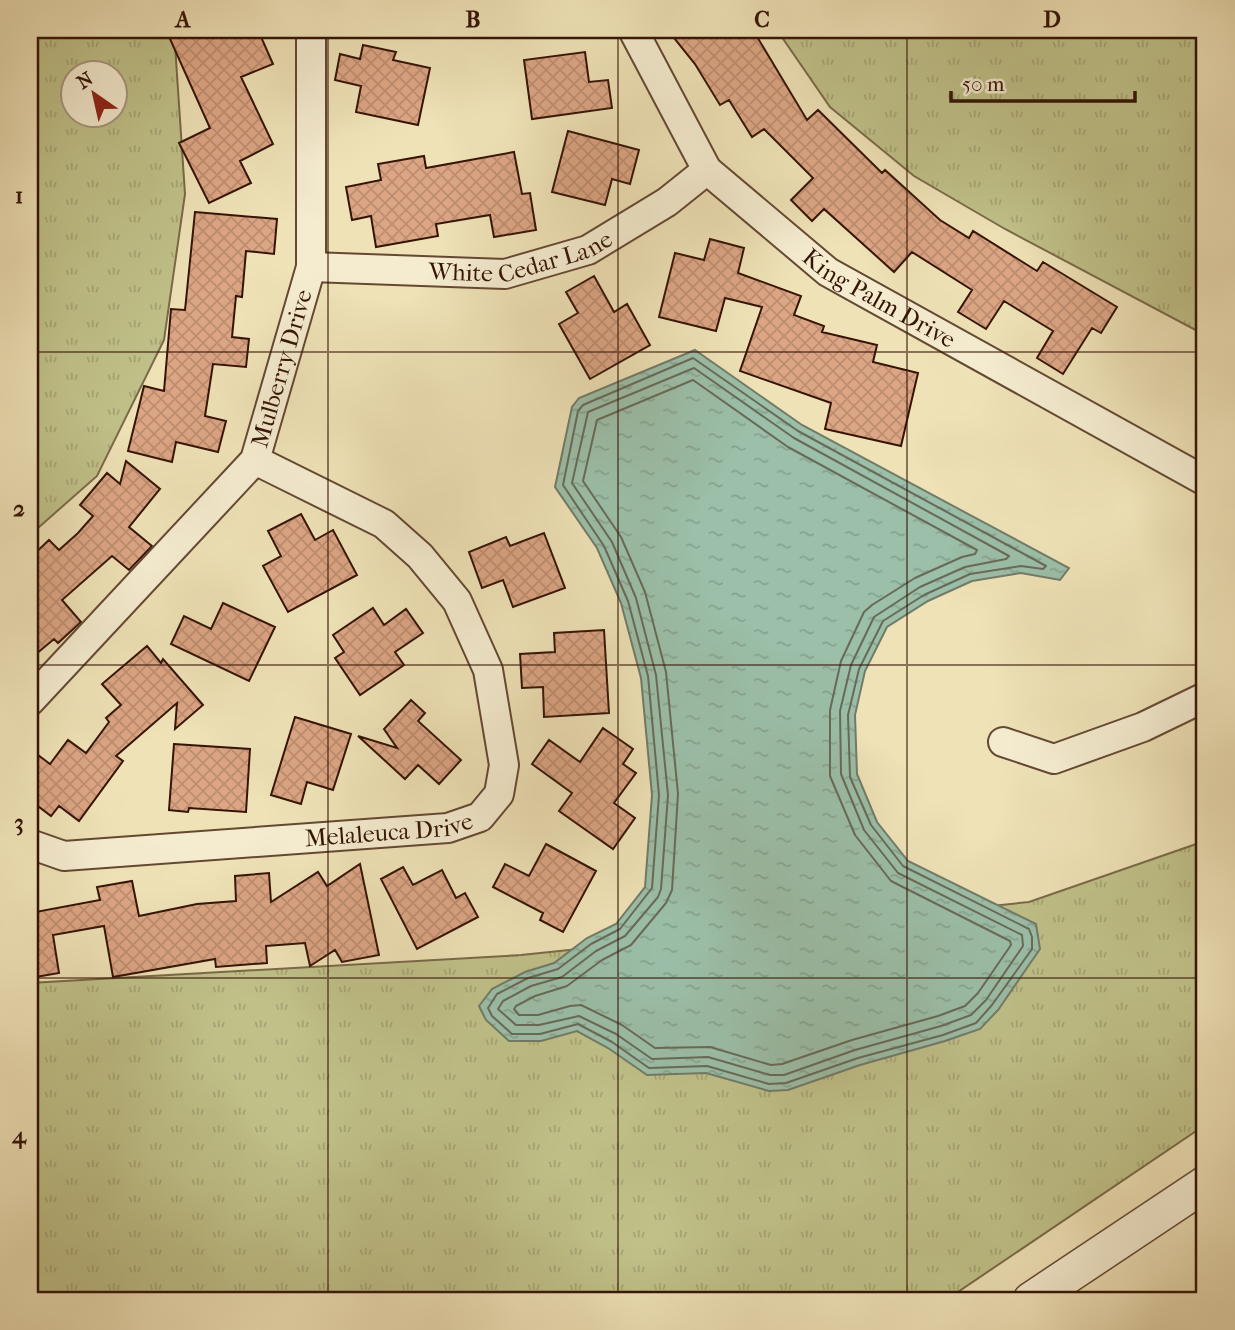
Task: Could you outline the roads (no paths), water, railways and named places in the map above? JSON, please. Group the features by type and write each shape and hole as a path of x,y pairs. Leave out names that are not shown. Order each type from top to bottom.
{"street":[{"name":"Mulberry Drive","path":"30,701 255,460 311,267 311,30"},
{"name":"King Palm Drive","path":"633,30 707,170 828,272 1205,481"},
{"name":"White Cedar Lane","path":"311,267 505,274 588,250 667,202 707,170"},
{"name":"Melaleuca Drive","path":"30,844 64,856 448,828 480,817 499,794 504,765 488,670 457,601 420,556 384,524 255,460"},
{"path":"1003,742 1054,759 1143,727 1205,697"},
{"path":"1031,1300 1205,1184"}],"water":[{"path":"695,350 802,425 1069,568 1060,580 1021,573 972,581 928,601 887,627 865,671 855,715 857,774 877,822 908,861 1036,924 1040,949 998,1010 980,1029 788,1090 769,1091 706,1073 647,1075 608,1048 577,1031 541,1041 509,1041 486,1020 479,1006 492,989 525,972 554,963 587,938 616,924 645,887 652,795 641,678 621,603 597,548 555,487 572,407 579,398"}]}
